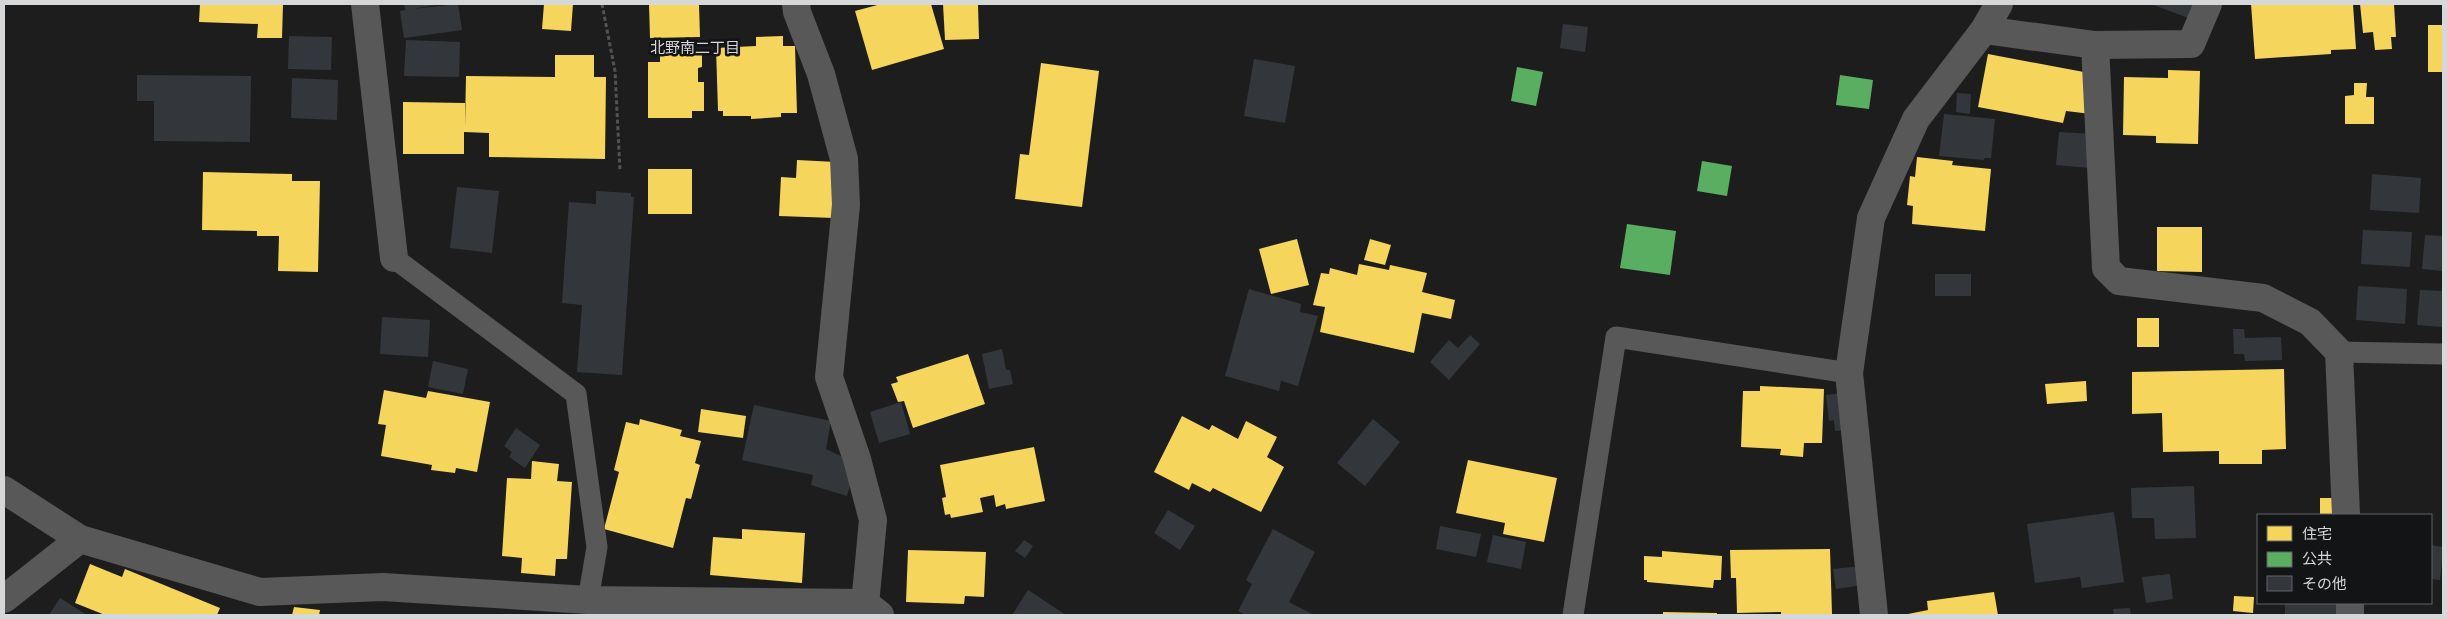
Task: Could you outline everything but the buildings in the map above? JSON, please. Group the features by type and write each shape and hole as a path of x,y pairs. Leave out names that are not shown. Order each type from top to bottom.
{"street":[{"path":"365,4 394,258"},
{"path":"4,490 80,539 260,592 383,587 588,600 870,611 873,520 857,459 829,377 846,205 844,159 821,74 797,12 796,4"},
{"path":"1874,615 1849,373 1871,218 1916,120 1984,30 1999,4"},
{"path":"1984,30 2095,45 2191,44 2208,4"},
{"path":"2095,45 2106,268 2119,281 2263,298 2310,322 2339,352 2346,514"},
{"path":"4,599 80,539"}],"lane":[{"path":"394,258 576,394 597,547 588,600"},
{"path":"1573,615 1616,337 1849,373"},
{"path":"2339,352 2443,354"}],"path":[{"path":"602,4 615,71 620,171"}],"district":[{"name":"北野南二丁目","path":"695,48"}]}
